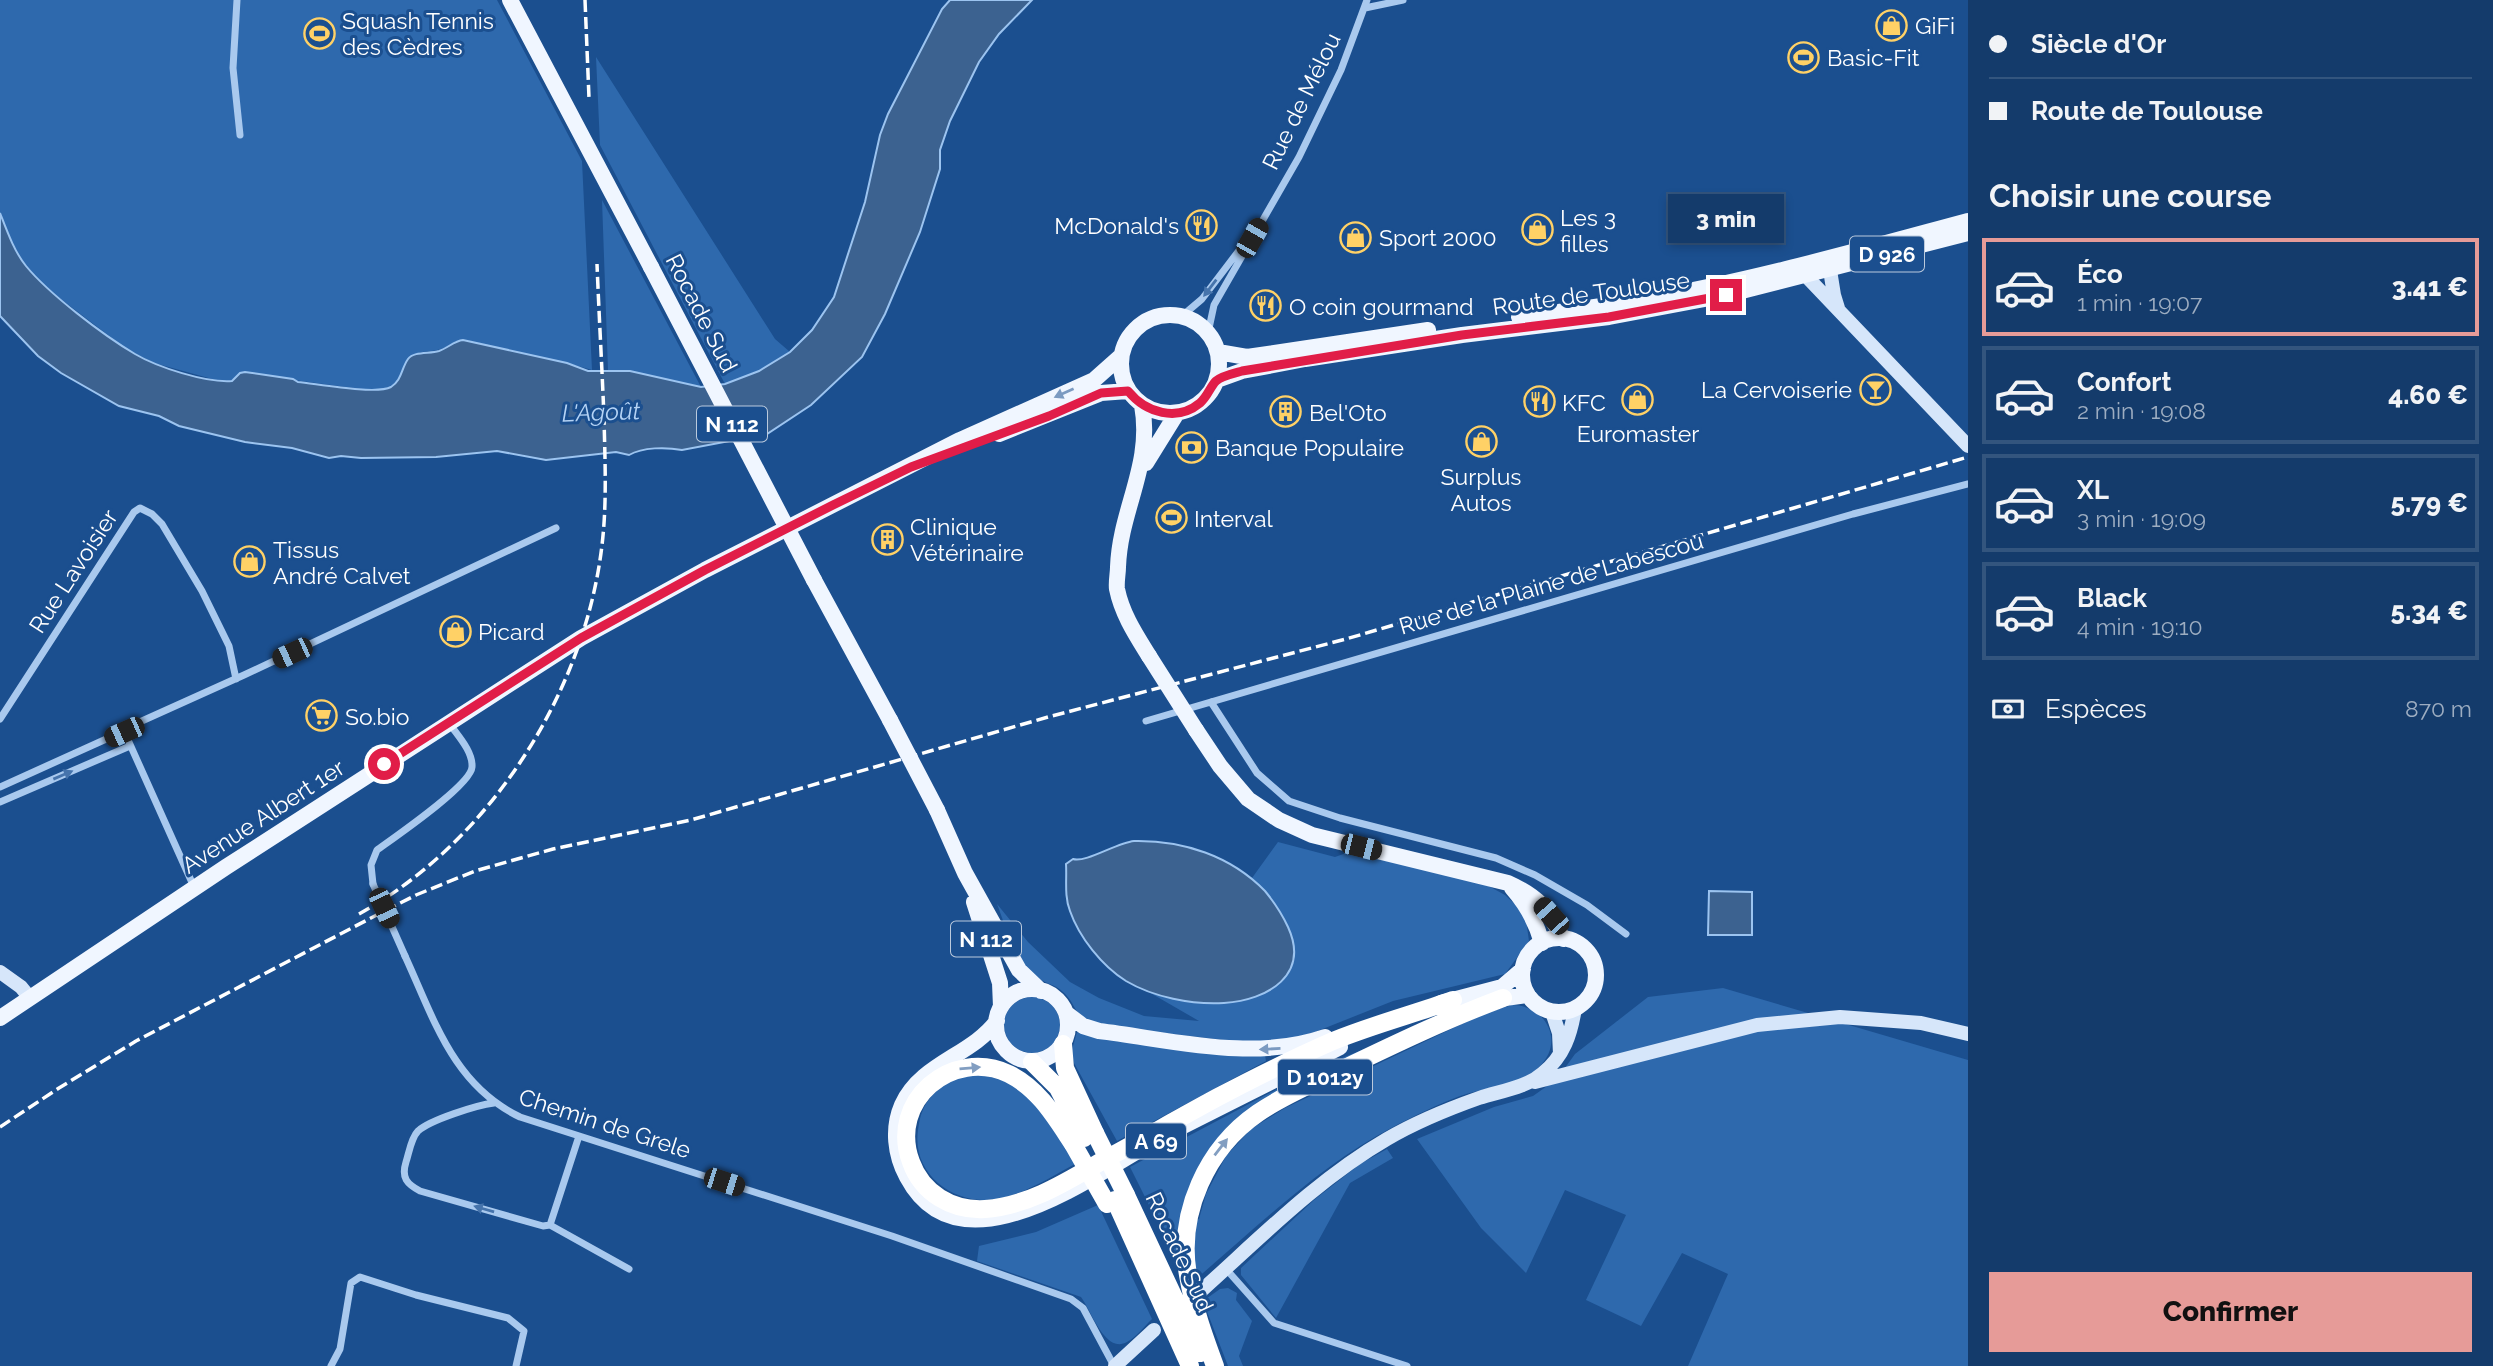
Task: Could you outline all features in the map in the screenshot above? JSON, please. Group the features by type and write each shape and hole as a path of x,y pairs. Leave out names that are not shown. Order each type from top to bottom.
{"highway":[{"name":"D 1012y","path":"1215,1366 1193,1301 1187,1272 1187,1238 1192,1208 1199,1184 1215,1154 1244,1123 1278,1100 1447,1019 1503,998"},
{"name":"A 69","path":"1084,1138 1023,1082 991,1068 973,1067 938,1077 925,1089 914,1104 908,1120 906,1138 914,1171 935,1196 949,1204 969,1209 1009,1205 1054,1188 1219,1097 1334,1041 1453,1000"},
{"name":"Rocade Sud","path":"1063,1044 1062,1056 1084,1138"},
{"name":"Rocade Sud","path":"1032,1062 1058,1088 1084,1138 1116,1200 1190,1366"},
{"name":"Rocade Sud","path":"1116,1200 1169,1283 1205,1366"}],"main road":[{"name":"Rocade Sud","path":"510,0 937,810 965,873 1018,970 1041,991"},
{"name":"D 926","path":"1218,352 1247,357 1642,300 1850,253 1968,221"},
{"name":"Route de Toulouse","path":"1217,380 1242,371 1305,359 1462,335 1609,317 1726,295 1968,233"},
{"path":"911,467 960,440 1094,380 1121,356 1130,334 1145,321 1156,316 1182,316 1201,325 1218,352 1217,380 1199,404 1177,413 1153,411 1142,405 1128,391 1123,380 1121,356"},
{"path":"911,467 1049,416 1101,393 1128,391"},
{"path":"1142,405 1146,428 1140,470 1118,545 1117,588 1129,624 1220,766 1248,799 1279,820 1312,835 1508,883 1531,894 1551,916 1563,939"},
{"path":"1140,470 1177,413"},
{"name":"Avenue Albert 1er","path":"0,1018 581,638 911,467"},
{"name":"Rocade Sud","path":"965,873 1000,983 999,1014"},
{"path":"1508,883 1524,901 1536,922 1542,943"},
{"path":"1563,939 1582,947 1591,957 1596,969 1596,981 1585,1002 1575,1009 1552,1012 1538,1006 1528,995 1523,983 1523,969 1531,951 1542,943 1563,939"},
{"path":"1066,1013 1083,1026 1099,1031 1212,1046 1269,1049 1305,1044 1382,1017 1502,987 1523,969"},
{"path":"1023,991 1041,991 1052,995 1066,1013 1068,1023 1063,1044 1055,1054 1044,1059 1032,1062 1010,1054 997,1033 999,1014 1007,1000 1023,991"},
{"path":"1503,998 1528,995"},
{"name":"A 69","path":"999,1014 979,1040 924,1076 902,1104 897,1122 896,1143 901,1166 923,1200 957,1217 976,1220 1011,1216 1067,1191 1192,1121 1340,1047 1388,1028 1452,1008 1503,998"}],"street":[{"path":"237,0 233,68 240,135"},
{"path":"1366,4 1403,0"},
{"name":"Rue de Mélou","path":"1208,333 1214,305 1299,157 1341,70 1366,4"},
{"name":"Rue de Mélou","path":"1182,316 1202,299 1264,217"},
{"path":"1830,270 1840,313"},
{"path":"1806,276 1968,446"},
{"name":"Rue de la Plaine de Labescou","path":"1146,722 1853,514 1968,484"},
{"name":"Rue Lavoisier","path":"0,719 134,512 140,508 152,514 162,524 202,591 225,637 236,678"},
{"path":"0,787 124,732 555,528"},
{"path":"1211,702 1257,773 1289,800 1340,818 1496,858 1535,875 1587,905 1626,934"},
{"name":"Chemin de Grele","path":"449,722 468,752 472,768 469,776 457,789 377,850 371,865 373,884 405,956 459,1067 480,1092 520,1117 891,1236 1071,1299 1083,1308 1114,1366"},
{"path":"124,732 195,888"},
{"path":"0,802 130,746"},
{"path":"0,972 22,987 30,998"},
{"path":"1527,1084 1541,1075 1560,1054 1571,1033 1575,1009"},
{"path":"1552,1012 1559,1032 1560,1054"},
{"path":"1202,1290 1334,1174 1387,1139 1437,1114 1479,1098 1771,1024 1839,1017 1921,1023 1968,1034"},
{"path":"494,1102 457,1112 419,1130 414,1138 404,1177 408,1184 420,1191 542,1226 550,1225 628,1269"},
{"path":"550,1225 579,1136"},
{"path":"1226,1268 1274,1323 1407,1366"},
{"path":"331,1366 340,1349 351,1283 360,1277 415,1296 508,1318 524,1331 516,1366"},
{"path":"1114,1366 1154,1330"}],"shaded area":[{"path":"0,0 497,0 582,161 592,370 456,341 438,350 413,355 406,361 395,384 386,389 369,390 240,373 232,381 216,380 154,363 125,348 45,287 25,264 0,213"},
{"path":"596,57 775,339 790,352 759,371 725,384 600,145"},
{"path":"602,200 701,387 630,371 608,370"},
{"path":"1278,842 1335,857 1352,851 1485,884 1505,895 1518,907 1526,920 1529,941 1505,974 1393,1001 1315,1032 1274,1043 1241,1042 1097,1025 1083,1018 1060,989 1027,969 1011,943 997,904 1028,942 1070,982 1099,998 1144,1016 1199,1021 1147,991 1206,1003 1289,973 1295,959 1272,899 1252,878"},
{"path":"1723,988 1968,1060 1968,1366 1688,1366 1728,1274 1682,1253 1641,1326 1586,1300 1626,1215 1565,1190 1526,1273 1481,1228 1417,1139 1494,1107 1533,1096 1557,1079 1575,1054 1648,997"},
{"path":"1026,997 1038,997 1048,1001 1056,1009 1060,1025 1056,1041 1048,1049 1038,1053 1026,1053 1016,1049 1008,1041 1004,1031 1004,1019 1008,1009 1016,1001"},
{"path":"1512,1005 1534,1011 1548,1026 1551,1046 1539,1067 1512,1082 1443,1103 1366,1142 1290,1197 1196,1279 1191,1248 1194,1221 1199,1219 1206,1194 1226,1156 1251,1129 1285,1108 1466,1022 1466,1019"},
{"path":"1077,1032 1265,1055 1266,1061 1117,1141 1074,1063 1071,1053"},
{"path":"1403,1034 1220,1139 1179,1251 1173,1253 1130,1167 1319,1067"},
{"path":"984,1075 1014,1084 1038,1106 1077,1163 1034,1186 999,1199 973,1199 959,1195 936,1181 921,1158 918,1145 919,1125 924,1108 947,1081"},
{"path":"1387,1149 1393,1158 1350,1183 1276,1318 1241,1275 1241,1268 1314,1200 1360,1164"},
{"path":"1098,1205 1152,1319 1134,1337 1119,1344 1112,1342 1100,1330 1081,1297 977,1261 979,1246 1036,1232"},
{"path":"1228,1288 1237,1293 1236,1300 1252,1321 1239,1356 1243,1366 1228,1366 1203,1301 1220,1289"}],"water":[{"name":"L'Agoût","path":"950,0 1032,0 999,34 979,62 950,121 940,150 940,169 920,232 885,314 862,357 811,405 767,434 682,450 655,448 629,455 616,452 546,460 497,451 436,457 329,458 179,426 159,416 119,406 61,373 38,356 0,316 0,213 22,260 62,301 135,354 196,377 232,381 245,372 332,387 384,389 397,381 411,356 439,351 463,340 567,363 588,371 630,371 701,387 725,384 759,371 790,352 812,330 834,297 865,202 880,135 888,114 942,9"},
{"path":"1134,841 1170,843 1205,852 1237,868 1265,891 1283,917 1293,944 1293,959 1281,982 1256,997 1224,1003 1199,1003 1173,999 1137,987 1108,967 1085,941 1074,921 1067,899 1066,864 1073,859 1085,858"},
{"path":"1709,891 1752,892 1752,935 1708,935"}],"railway":[{"path":"585,0 589,98"},
{"path":"359,914 406,884 450,847 489,804 523,758 552,707 575,655 592,600 605,513 597,264"},
{"path":"0,1127 136,1041 416,895 475,871 553,849 691,820 1048,717 1346,639 1968,457"}],"place":[{"name":"GiFi","path":"1892,25"},
{"name":"Squash Tennis des Cèdres","path":"319,33"},
{"name":"Basic-Fit","path":"1804,57"},
{"name":"McDonald's","path":"1202,225"},
{"name":"Les 3 filles","path":"1537,230"},
{"name":"Sport 2000","path":"1356,237"},
{"name":"O coin gourmand","path":"1266,306"},
{"name":"La Cervoiserie","path":"1875,389"},
{"name":"Euromaster","path":"1638,399"},
{"name":"KFC","path":"1539,402"},
{"name":"Bel'Oto","path":"1286,412"},
{"name":"Surplus Autos","path":"1481,442"},
{"name":"Banque Populaire","path":"1192,447"},
{"name":"Interval","path":"1171,518"},
{"name":"Clinique Vétérinaire","path":"887,539"},
{"name":"Tissus André Calvet","path":"250,562"},
{"name":"Picard","path":"455,631"},
{"name":"So.bio","path":"322,716"}],"route":[{"path":"384,764 581,638 705,570 911,467 965,449 1101,393 1128,391 1142,405 1153,411 1177,413 1199,404 1217,380 1242,371 1462,335 1609,317 1726,295"}]}
